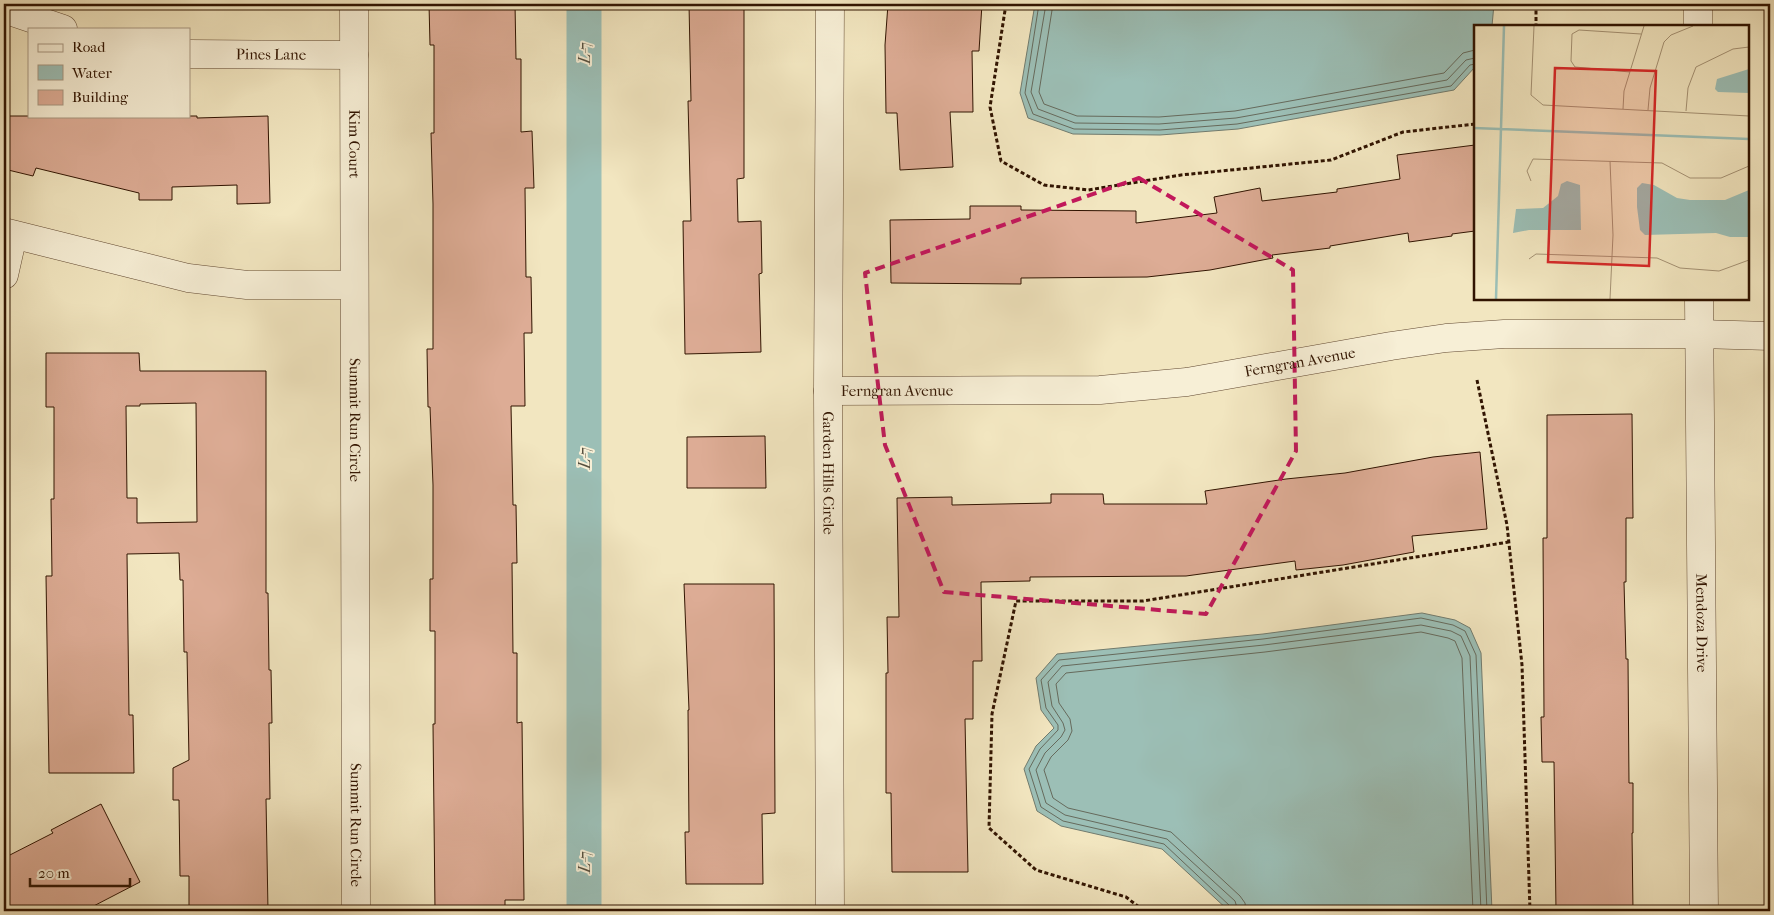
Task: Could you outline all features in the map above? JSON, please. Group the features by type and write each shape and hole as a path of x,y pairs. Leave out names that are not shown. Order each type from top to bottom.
{"street":[{"name":"Kim Court","path":"354,4 354,285"},
{"name":"Garden Hills Circle","path":"830,4 828,391 830,911"},
{"path":"1698,4 1698,25"},
{"path":"4,9 60,28"},
{"name":"Pines Lane","path":"190,54 354,55"},
{"path":"4,275 8,234 188,278 247,285 354,285"},
{"name":"Summit Run Circle","path":"354,285 356,911"},
{"name":"Mendoza Drive","path":"1698,300 1704,911"},
{"name":"Ferngran Avenue","path":"828,391 1100,390 1187,382 1391,346 1446,338 1504,334 1770,336"}],"path":[{"path":"1006,4 990,107 1002,161 1044,185 1088,190 1181,175 1332,160 1403,132 1474,124"},
{"path":"1536,4 1536,25"},
{"path":"1477,380 1507,525 1522,665 1530,911"},
{"path":"1144,911 1126,897 1036,870 989,828 992,714 1016,601 1143,601 1509,542"}],"highlighted area":[{"path":"1139,178 1293,270 1296,451 1206,614 944,592 885,445 865,273"}],"water":[{"path":"1035,4 1494,4 1492,25 1474,25 1474,68 1454,90 1238,129 1160,135 1073,134 1028,118 1020,93"},
{"path":"1422,613 1455,620 1470,628 1481,653 1492,911 1229,911 1162,849 1061,826 1037,811 1024,769 1036,746 1054,728 1041,710 1036,678 1057,654 1263,634"}],"building":[{"path":"429,4 515,4 516,59 521,59 521,132 532,131 534,188 525,188 526,277 531,277 532,333 524,333 525,406 511,406 513,505 516,505 517,563 512,563 513,653 517,653 517,723 522,722 524,900 505,900 505,911 435,911 433,724 435,724 435,631 430,631 430,579 433,579 433,485 430,407 428,407 427,349 433,349 431,133 434,133 434,45 430,45"},
{"path":"689,4 744,4 744,178 737,179 738,222 761,221 762,273 759,274 761,352 685,354 683,221 691,221 688,101 691,101"},
{"path":"888,4 982,4 979,51 972,51 973,112 950,112 953,167 900,170 897,113 886,113 885,45"},
{"path":"4,116 28,116 28,118 190,118 190,116 197,116 197,118 268,116 270,203 237,204 237,185 172,187 172,200 139,200 139,193 36,168 33,176 4,169"},
{"path":"1474,145 1474,231 1409,242 1408,233 1330,246 1330,248 1272,255 1273,258 1210,270 1147,277 1021,278 1021,284 891,283 890,220 970,219 970,206 1021,206 1021,210 1136,211 1136,223 1217,213 1214,197 1260,188 1262,201 1337,192 1337,189 1400,179 1397,155"},
{"path":"46,353 139,353 140,371 266,371 266,593 268,593 272,723 269,723 270,799 266,799 268,911 189,911 189,876 180,876 179,800 173,800 173,768 189,760 187,652 184,652 183,580 180,580 179,553 127,554 129,715 133,715 134,773 49,773 46,576 52,576 51,499 54,499 54,407 46,407","holes":["196,403 197,522 137,523 137,498 127,498 126,406"]},
{"path":"1632,414 1633,518 1626,518 1626,582 1624,582 1626,659 1628,659 1629,783 1633,783 1633,911 1556,911 1554,762 1542,762 1541,717 1544,717 1543,538 1547,538 1547,415"},
{"path":"765,436 766,488 687,488 687,437"},
{"path":"1480,452 1487,529 1412,536 1414,552 1343,565 1296,570 1295,561 1186,576 1030,577 1030,581 981,582 982,661 973,661 973,719 965,719 968,872 892,872 891,793 886,793 886,673 888,673 887,617 899,617 897,498 952,497 952,505 1051,503 1051,494 1103,494 1104,504 1207,504 1205,491 1286,479 1345,473 1433,457"},
{"path":"684,584 774,584 775,813 762,814 763,884 686,884 685,832 689,832 689,710"},
{"path":"101,804 140,882 84,911 11,911 4,898 4,858 53,833 51,830"}],"waterway":[{"name":"L-7","path":"584,4 584,911"}]}
